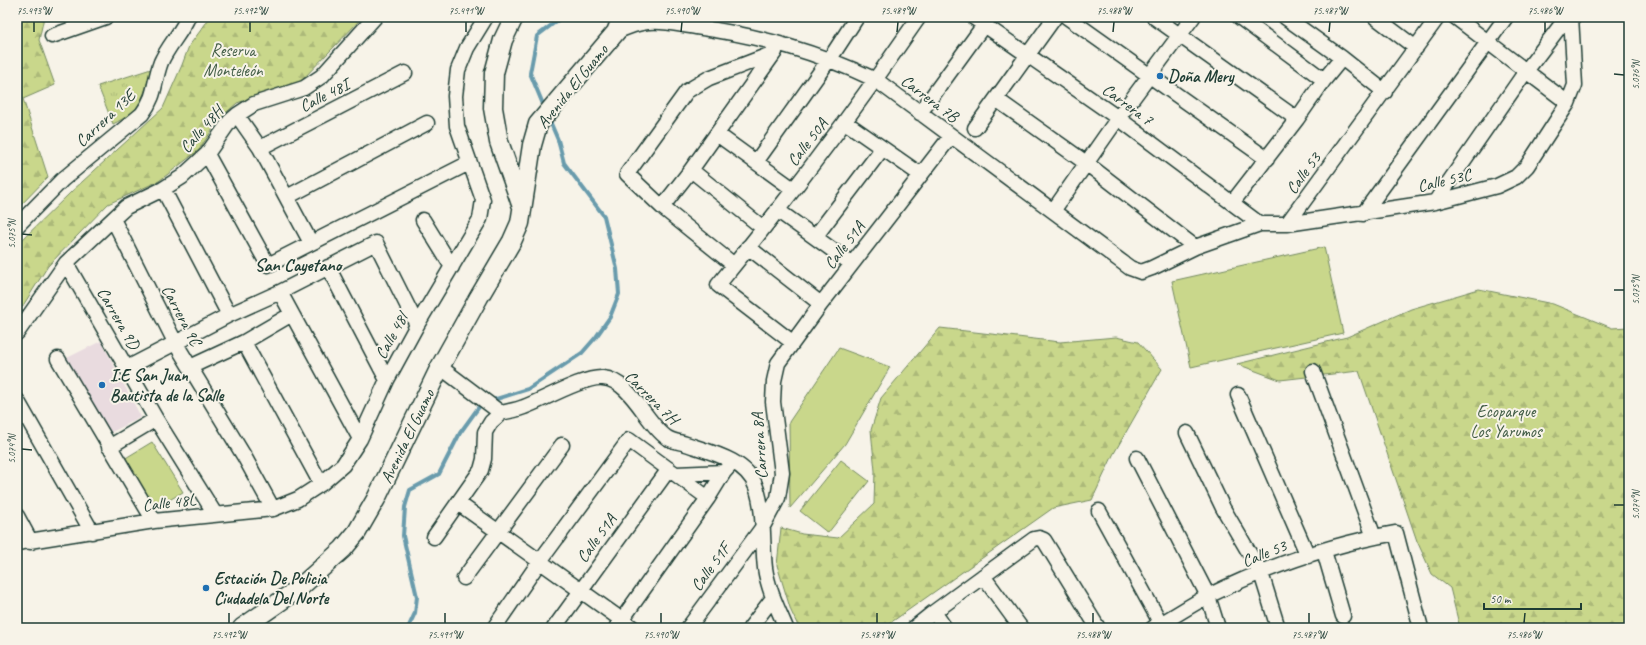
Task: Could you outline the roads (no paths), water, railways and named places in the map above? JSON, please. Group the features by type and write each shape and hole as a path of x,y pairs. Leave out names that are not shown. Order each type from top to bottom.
{"main road":[{"name":"Avenida El Guamo","path":"514,17 503,40 494,73 493,108 499,142 522,205"},
{"name":"Avenida El Guamo","path":"242,628 298,589 338,554 357,532 376,499 440,367 512,241 520,223 532,145 538,124 620,23"},
{"path":"499,142 506,148 515,150 524,149 532,145"}],"street":[{"path":"52,36 106,17"},
{"name":"Carrera 13E","path":"17,226 62,180 142,114 149,105 154,94 161,63 171,43 188,17"},
{"name":"Calle 48H","path":"17,333 66,263 126,207 182,177 207,154 230,122 237,115 254,104 304,88 322,76 375,17"},
{"path":"207,154 268,265 469,163 457,126 455,96 458,70 467,48 486,17"},
{"path":"756,162 857,17"},
{"name":"Calle 50A","path":"792,342 718,285 845,122 919,17"},
{"path":"975,128 1055,17"},
{"path":"1067,17 1267,159"},
{"path":"1154,17 1297,119"},
{"path":"1053,211 1118,118 1193,17"},
{"path":"1239,17 1257,22 1324,80"},
{"path":"1285,17 1342,58 1385,92"},
{"path":"1375,17 1416,48"},
{"name":"Calle 53","path":"1287,224 1385,92 1438,17"},
{"path":"1455,17 1568,103"},
{"path":"1363,214 1506,17"},
{"path":"1435,202 1526,71 1567,17"},
{"name":"Calle 53C","path":"1287,224 1363,214 1435,202 1497,186 1516,176 1527,166 1568,103 1575,85 1571,17"},
{"name":"Carrera 7B","path":"620,23 632,25 659,20 724,31 778,48 829,59 876,80 1130,268 1141,272 1195,247"},
{"path":"920,113 982,20"},
{"name":"Carrera 7","path":"982,20 1027,55 1118,118 1260,224"},
{"path":"662,207 691,170 778,48"},
{"path":"734,266 662,207 627,174 687,91 709,78 778,48"},
{"path":"1232,204 1342,58"},
{"name":"Calle 48I","path":"260,148 405,73"},
{"path":"996,99 1086,164 1195,247 1260,224 1287,224"},
{"path":"237,115 260,148 311,243"},
{"path":"845,122 921,175"},
{"path":"287,197 427,123"},
{"path":"717,134 793,189"},
{"name":"Calle 51A","path":"774,381 778,363 792,342 951,136"},
{"path":"815,237 882,149"},
{"name":"Calle 48l","path":"321,484 343,465 360,439 387,380 417,325 480,219 483,200 469,163"},
{"path":"691,170 763,228"},
{"path":"163,188 229,315"},
{"path":"777,210 852,264"},
{"name":"Carrera 9C","path":"113,219 176,344 244,456 273,509"},
{"path":"423,220 452,267"},
{"path":"127,368 176,344 229,315 280,292 376,243 417,325"},
{"path":"748,248 821,304"},
{"name":"Carrera 9D","path":"66,263 156,419 215,514"},
{"path":"328,267 387,380"},
{"path":"280,292 360,439"},
{"path":"190,367 244,342 292,314"},
{"path":"244,342 321,484"},
{"path":"58,359 154,522"},
{"path":"434,537 481,470 484,459 485,432 496,409 440,367"},
{"path":"1313,371 1374,537"},
{"name":"Carrera 7H","path":"496,409 522,408 589,379 604,378 616,383 625,390 667,438 728,467"},
{"name":"Carrera 8A","path":"762,528 778,498 782,473 774,402 774,381"},
{"path":"1238,395 1308,556"},
{"path":"17,400 92,532"},
{"path":"109,447 156,419"},
{"path":"1187,433 1223,508 1261,573 1278,628"},
{"path":"494,628 540,561 629,440 708,498"},
{"path":"464,578 562,445"},
{"path":"1137,458 1208,596 1218,628"},
{"path":"672,471 728,467"},
{"path":"619,624 708,498 728,467"},
{"name":"Carrera 8A","path":"728,467 748,473 756,485 760,500 765,570 773,598 786,628"},
{"name":"Calle 51A","path":"554,628 580,591 672,471"},
{"name":"Calle 48L","path":"17,543 154,522 215,514 273,509 298,499 321,484"},
{"path":"458,503 580,591 619,624 633,628"},
{"path":"1099,510 1157,626"},
{"path":"17,516 31,542"},
{"name":"Calle 51F","path":"688,628 762,528"},
{"name":"Calle 53","path":"1157,626 1208,596 1261,573 1324,551 1374,537 1396,533 1421,628"},
{"path":"914,628 1034,539 1039,538 1044,540 1098,628"},
{"path":"1324,551 1343,616"},
{"path":"983,576 1021,628"},
{"path":"750,628 773,598"},
{"path":"934,612 945,628"}],"waterway":[{"path":"545,109 530,73 537,36 562,17"},
{"path":"490,401 528,389 582,353 596,337 610,317 619,294 617,269 604,216 564,163 558,140 549,119"},
{"path":"408,628 415,613 417,597 403,536 405,507 410,490 439,474 460,433 481,404 484,403"}],"place":[{"name":"Doña Mery","path":"1160,76"},
{"name":"I.E San Juan Bautista de la Salle","path":"102,385"},
{"name":"Estación De Policia Ciudadela Del Norte","path":"206,588"}],"district":[{"name":"San Cayetano","path":"298,265"}],"park label":[{"name":"Reserva Monteleón","path":"233,60"},
{"name":"Ecoparque Los Yarumos","path":"1506,421"}]}
